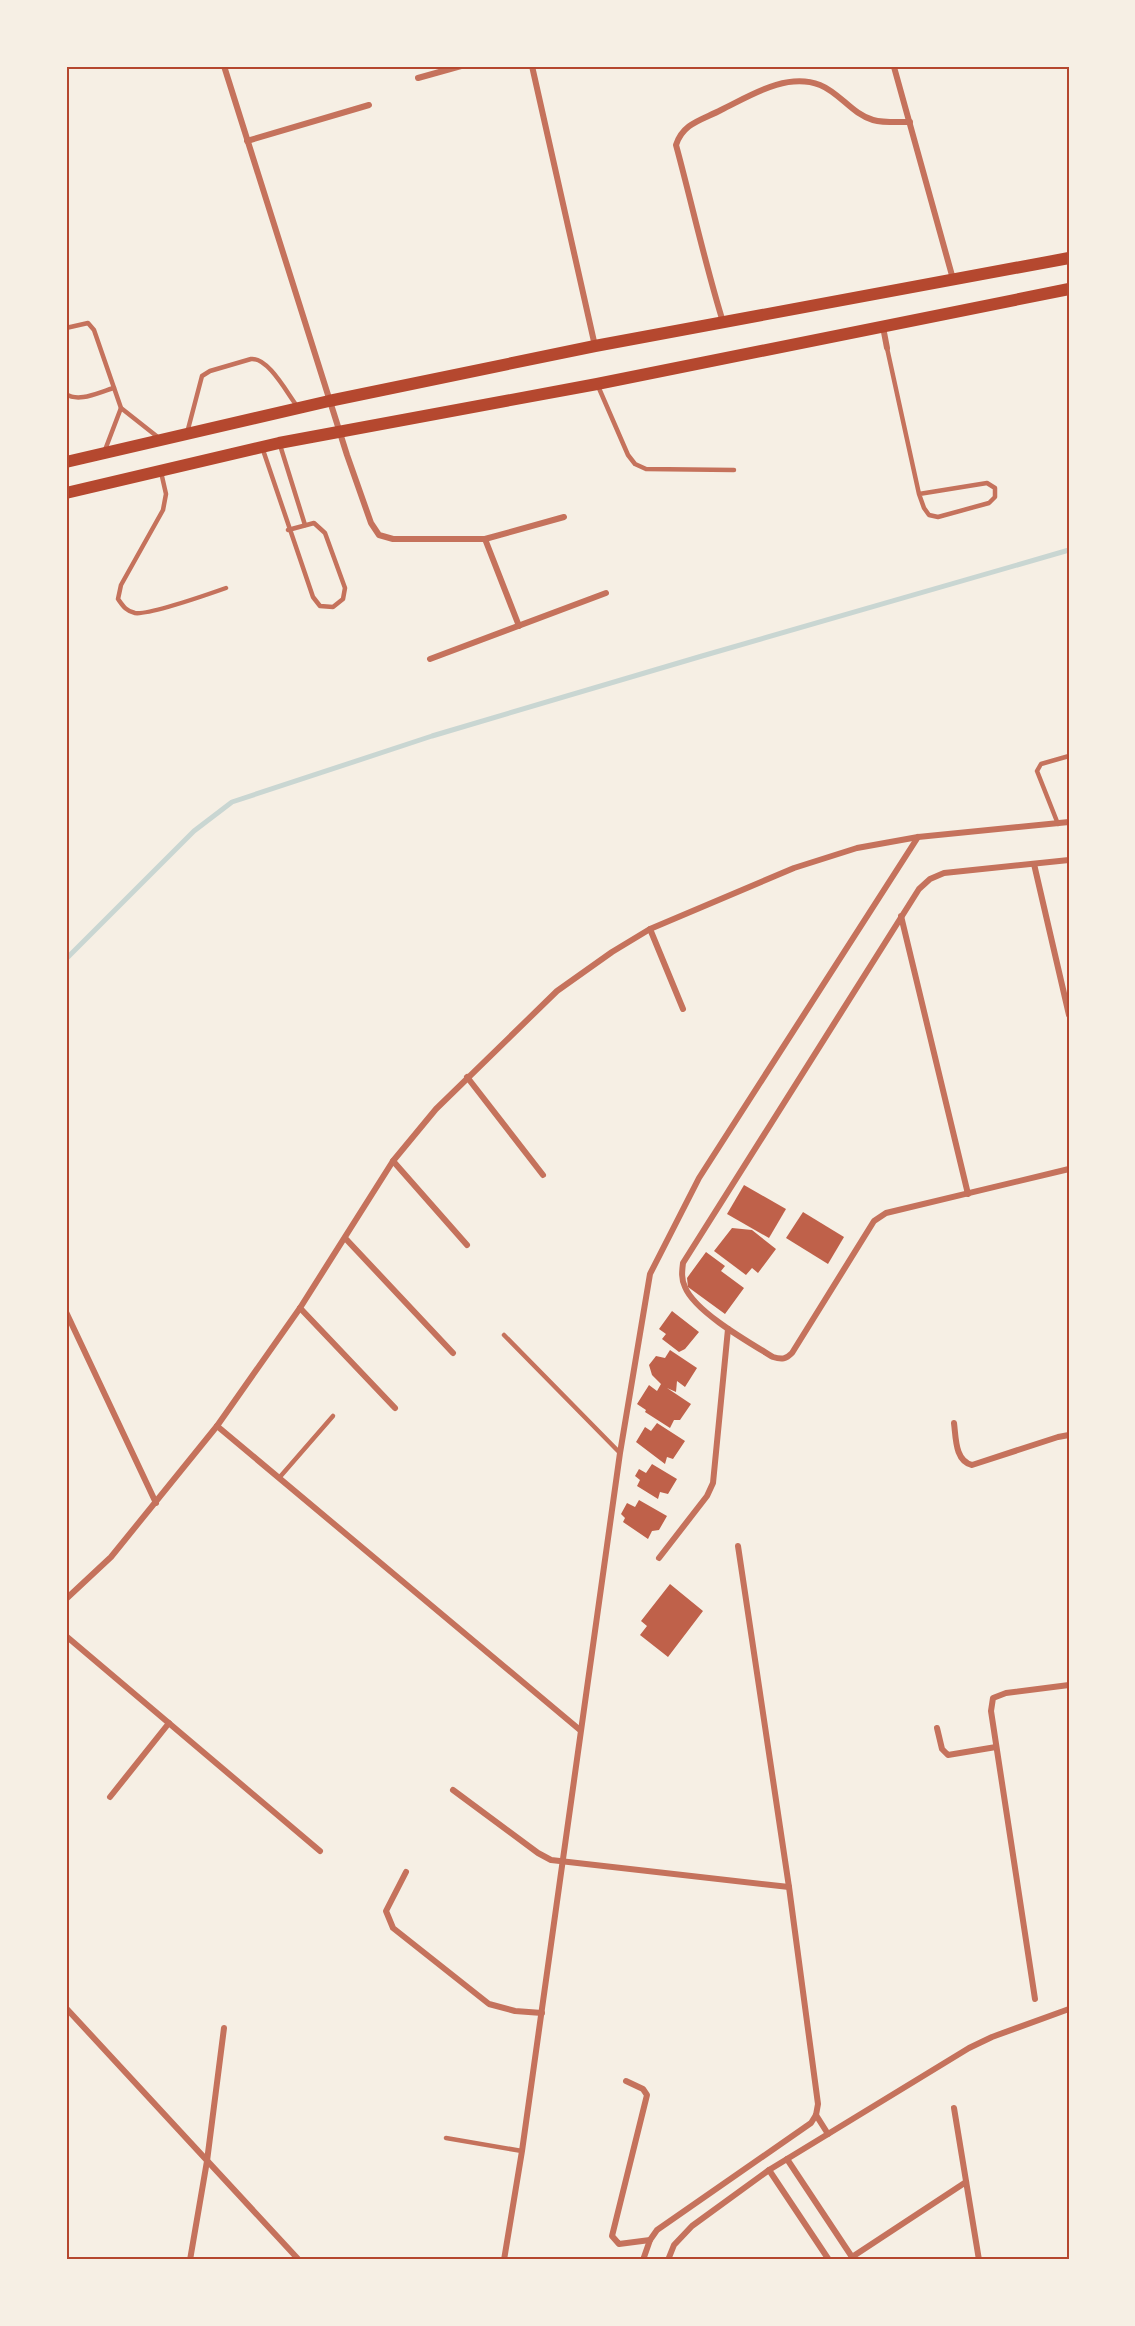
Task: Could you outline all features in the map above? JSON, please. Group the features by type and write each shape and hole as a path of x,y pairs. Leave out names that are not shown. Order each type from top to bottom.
{"main road":[{"path":"66,462 329,401 595,346 1069,258"},
{"path":"66,492 279,443 597,384 1069,289"}],"street":[{"path":"224,66 329,401 371,523 379,535 393,539 485,539 564,517"},
{"path":"418,78 461,66"},
{"path":"532,66 595,346"},
{"path":"894,67 954,279"},
{"path":"723,322 712,289 701,235 676,145 680,133 692,124 751,94 784,83 802,82 819,85 861,115 874,121 910,122"},
{"path":"247,141 369,105"},
{"path":"883,326 887,348"},
{"path":"485,539 519,626"},
{"path":"430,659 606,593"},
{"path":"66,1599 111,1557 217,1426 300,1308 393,1161 436,1109 556,991 650,929 794,868 857,848 918,837 1069,822"},
{"path":"504,2260 542,2013 579,1730 620,1453 648,1287 654,1264 705,1168 918,837"},
{"path":"1069,860 944,873 930,879 919,890 682,1263 685,1287 692,1298 728,1329 773,1358 787,1358 874,1221 886,1213 1069,1169"},
{"path":"1034,864 1069,1015"},
{"path":"901,916 968,1194"},
{"path":"650,929 682,1010"},
{"path":"467,1077 543,1175"},
{"path":"393,1161 467,1245"},
{"path":"345,1238 453,1353"},
{"path":"300,1308 395,1408"},
{"path":"66,1312 156,1503"},
{"path":"659,1558 707,1496 713,1483 728,1329"},
{"path":"954,1423 960,1457 964,1463 972,1465 1069,1435"},
{"path":"217,1426 579,1730"},
{"path":"643,2260 650,2240 657,2230 811,2122 816,2115 818,2104 789,1887 738,1546"},
{"path":"66,1636 320,1851"},
{"path":"1035,1999 991,1711 993,1698 1006,1693 1069,1685"},
{"path":"110,1797 169,1723"},
{"path":"938,1728 942,1749 948,1755 996,1747"},
{"path":"453,1790 538,1853 551,1860 789,1887"},
{"path":"406,1872 386,1911 393,1928 489,2004 515,2011 542,2013"},
{"path":"66,2008 299,2260"},
{"path":"668,2260 674,2245 692,2226 787,2158 969,2048 992,2037 1069,2009"},
{"path":"190,2260 207,2161 224,2028"},
{"path":"626,2081 643,2090 647,2095 612,2236 619,2244 650,2240"},
{"path":"954,2108 979,2260"},
{"path":"816,2115 828,2134"},
{"path":"787,2158 852,2257 966,2181"},
{"path":"769,2170 829,2260"}],"lane":[{"path":"66,328 88,323 94,330 121,408 161,439"},
{"path":"887,348 919,494 929,515 938,516 989,503 995,497 995,488 987,483 919,494"},
{"path":"186,434 202,376 210,371 250,359 261,360 266,364 299,408"},
{"path":"597,384 628,455 635,464 646,468 734,470"},
{"path":"66,394 73,398 80,398 114,388"},
{"path":"105,452 121,408"},
{"path":"279,443 305,525"},
{"path":"262,447 288,530 313,597 320,606 333,607 343,599 345,588 325,533 314,523 288,530"},
{"path":"161,469 166,494 163,510 121,585 118,599 124,609 136,613 153,611 226,588"},
{"path":"1058,824 1037,771 1041,764 1069,756"},
{"path":"504,1335 620,1453"},
{"path":"279,1478 333,1416"},
{"path":"446,2138 522,2151"}],"building":[{"path":"744,1185 786,1209 769,1238 727,1214"},
{"path":"803,1212 844,1237 828,1264 786,1238"},
{"path":"732,1228 752,1230 776,1249 758,1273 752,1268 746,1275 714,1251"},
{"path":"706,1252 725,1266 721,1271 744,1288 725,1314 688,1287 687,1278"},
{"path":"672,1311 699,1332 685,1349 679,1352 662,1339 666,1334 659,1329"},
{"path":"670,1350 697,1368 685,1387 677,1381 676,1392 667,1388 691,1404 680,1420 674,1420 670,1428 637,1404 649,1385 657,1391 661,1384 652,1375 649,1365 656,1356 665,1358"},
{"path":"657,1423 685,1441 673,1459 667,1457 665,1464 636,1442 645,1427 651,1431"},
{"path":"652,1464 677,1479 668,1494 660,1492 658,1499 637,1486 640,1480 635,1476 639,1469 646,1473"},
{"path":"639,1500 667,1516 659,1530 652,1531 648,1539 623,1522 625,1518 621,1514 627,1503 635,1507"},
{"path":"670,1584 703,1611 668,1657 640,1635 647,1626 641,1621"}],"waterway":[{"path":"66,959 194,831 232,802 432,736 1069,550"}]}
